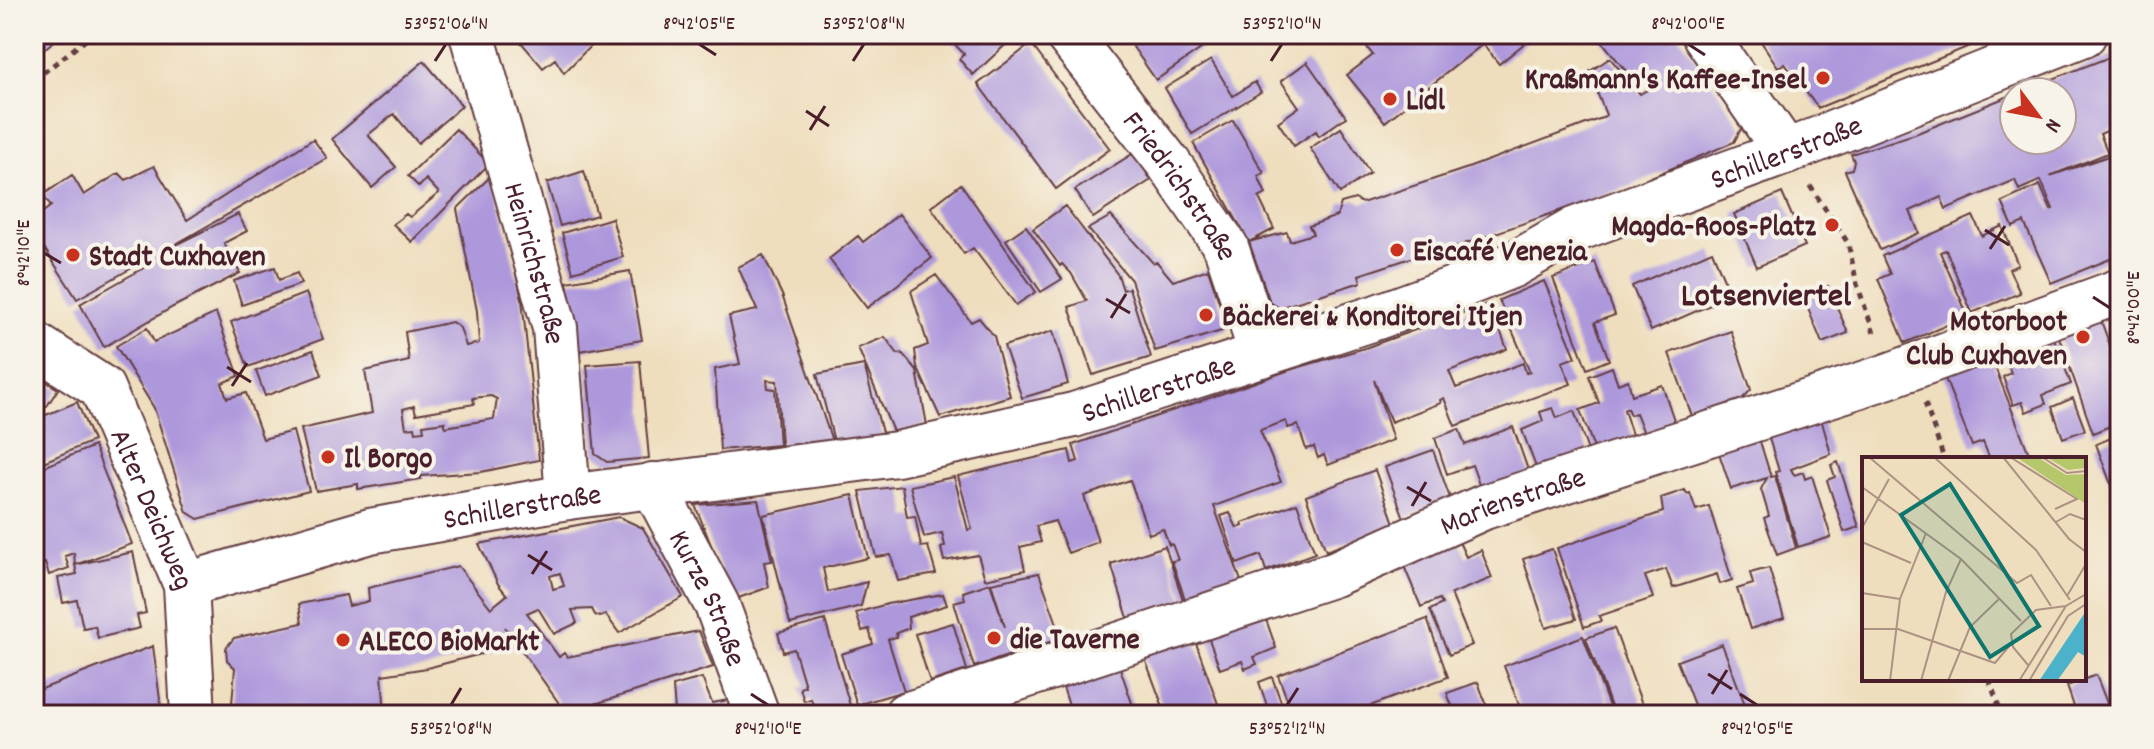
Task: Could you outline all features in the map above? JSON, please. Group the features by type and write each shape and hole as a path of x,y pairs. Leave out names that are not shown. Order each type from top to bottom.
{"street":[{"name":"Heinrichstraße","path":"472,34 555,328 568,497"},
{"name":"Friedrichstraße","path":"1067,34 1169,164 1226,247 1262,355"},
{"path":"1704,34 1786,152"},
{"name":"Schillerstraße","path":"186,585 370,531 568,497 897,454 1074,415 1448,291 1513,265 1574,230 1786,152 2084,34"},
{"name":"Marienstraße","path":"906,715 1334,574 1484,507 1885,377 2120,291"},
{"name":"Alter Deichweg","path":"34,344 102,388 186,585 193,715"},
{"name":"Kurze Straße","path":"653,485 717,605 757,715"}],"path":[{"path":"34,80 93,34"},
{"path":"1786,152 1848,243 1857,284"},
{"path":"1990,681 2002,715"}],"building":[{"path":"34,34 63,34 34,57"},
{"path":"514,34 602,34 564,73 555,59 543,68"},
{"path":"945,34 1017,34 973,75 959,59 964,54"},
{"path":"1124,34 1188,34 1194,42 1205,34 1211,42 1156,80"},
{"name":"Lidl","path":"1356,34 1536,34 1499,64 1483,44 1385,122 1347,75 1373,55"},
{"path":"1596,34 1678,34 1742,127 1734,142 1630,186 1433,255 1432,251 1359,275 1361,282 1279,308 1270,302 1249,242 1287,232 1290,241 1313,234 1309,226 1337,216 1341,203 1355,199 1362,203 1602,118 1606,115 1589,72 1610,58 1640,94 1652,87 1647,73 1633,80"},
{"path":"1756,34 1839,34 1838,38 1847,34 1999,34 1818,108 1785,64 1778,67"},
{"path":"1031,44 1110,149 1056,189 978,84"},
{"path":"2120,53 2120,125 2100,134 2108,153 2050,176 2120,152 2120,255 2051,283 2024,222 2013,227 2002,202 2040,185 2053,209 2041,180 2019,190 2015,180 1946,209 1941,197 1910,211 1919,233 1880,250 1845,171 1852,169 1854,161 1851,154 1915,134 1998,100 1998,156 2078,156 2078,76 2060,76"},
{"path":"1211,60 1233,96 1255,82 1261,92 1192,134 1165,88"},
{"path":"424,61 462,106 418,143 394,114 368,135 396,167 372,188 332,139"},
{"path":"1307,62 1346,117 1319,136 1316,131 1294,146 1278,122 1299,107 1281,81"},
{"path":"1233,120 1264,173 1258,176 1266,194 1259,198 1274,229 1249,242 1193,143"},
{"path":"1341,128 1370,173 1340,193 1310,148"},
{"path":"456,129 489,164 412,242 393,224 406,214 410,217 439,193 426,179 419,187 408,176"},
{"path":"313,139 327,158 167,249 238,214 247,231 224,243 240,273 104,347 80,304 149,265 146,260 77,299 34,232 34,219 51,206 43,195 72,175 84,195 119,173 126,180 154,166 187,220"},
{"path":"1134,153 1151,180 1093,218 1075,190"},
{"path":"584,171 597,215 560,226 547,183"},
{"path":"493,174 522,300 539,460 481,472 421,476 421,479 358,489 358,484 316,491 301,429 372,413 365,371 409,361 405,332 452,322 460,328 466,346 479,343 477,311 457,209","holes":["491,396 497,399 494,419 445,427 445,422 423,425 424,431 416,432 415,427 406,428 403,409 414,406 416,414 474,404 473,398"]},
{"path":"961,184 1036,292 1016,305 973,248 964,254 931,207"},
{"path":"1782,193 1805,246 1757,267 1734,214"},
{"path":"1065,206 1118,275 1123,290 1129,288 1151,357 1093,375 1069,307 1087,301 1071,273 1062,264 1060,266 1033,229"},
{"path":"899,214 932,258 867,308 829,259 858,236 863,242"},
{"path":"1111,216 1173,281 1208,269 1228,329 1155,351 1131,280 1088,229"},
{"path":"1973,216 1982,236 2002,226 2018,265 2009,269 2020,293 1972,313 1946,250 1940,252 1968,316 1905,343 1878,279 1890,274 1882,256"},
{"path":"612,218 623,257 573,272 562,233"},
{"path":"1026,226 1062,279 1041,292 1006,240"},
{"path":"1712,251 1731,296 1651,331 1632,286"},
{"path":"763,255 782,295 832,441 786,448 781,444 777,381 767,380 768,388 775,389 779,445 720,450 715,369 740,364 729,316 757,310 738,267"},
{"path":"1595,262 1615,315 1595,322 1609,360 1587,369 1553,278"},
{"path":"275,267 279,280 297,273 301,284 242,305 234,281"},
{"path":"630,271 642,340 579,351 567,282"},
{"path":"936,275 971,322 979,318 994,336 1010,396 940,417 917,367 915,350 928,345 911,291"},
{"path":"1544,281 1576,357 1562,362 1571,384 1455,426 1444,398 1440,400 1441,403 1391,422 1374,380 1393,440 1328,465 1324,455 1318,458 1314,447 1306,449 1298,425 1288,428 1286,421 1260,430 1281,482 1214,506 1241,581 1185,599 1172,561 1178,560 1172,544 1169,545 1163,529 1149,534 1130,480 1084,496 1098,542 1068,553 1055,521 1036,526 1041,542 1020,547 1025,570 985,579 978,555 944,561 942,533 924,537 910,486 954,477 968,530 972,529 958,476 1069,450 1072,463 1078,461 1073,445 1490,303 1507,349 1449,371 1456,388 1523,363 1526,373 1530,372 1499,300"},
{"path":"1828,286 1848,333 1822,343 1803,296"},
{"path":"306,293 323,339 248,367 231,322"},
{"path":"216,313 239,376 222,383 227,398 246,393 263,439 293,431 309,491 198,519 187,512 154,408 116,346 147,328 154,342"},
{"path":"2100,318 2120,373 2120,387 2114,389 2120,406 2120,422 2093,433 2058,334"},
{"path":"2120,319 2120,344 2111,322"},
{"path":"1053,331 1068,384 1022,398 1004,346"},
{"path":"1731,331 1751,390 1742,399 1692,416 1669,353"},
{"path":"2053,336 2071,384 2043,395 2046,404 2026,412 2022,402 2013,405 2003,377 2011,373 2004,354"},
{"path":"885,337 917,371 927,425 894,434 858,348"},
{"path":"313,350 322,375 265,396 256,371"},
{"path":"1991,357 2030,457 1989,457 1983,442 1972,446 1944,376"},
{"path":"640,361 649,458 607,462 595,454 587,365"},
{"path":"864,365 883,436 836,449 817,374"},
{"path":"1612,367 1618,384 1628,380 1632,395 1662,385 1675,423 1644,433 1636,413 1630,415 1627,408 1624,410 1633,438 1595,451 1580,410 1599,403 1589,376"},
{"path":"34,374 58,389 47,406 34,412"},
{"path":"2073,398 2085,430 2063,438 2052,407"},
{"path":"77,402 93,441 34,466 34,420"},
{"path":"1553,408 1557,418 1574,411 1588,451 1537,470 1522,430 1543,421 1540,412"},
{"path":"1820,415 1831,454 1791,469 1794,475 1803,472 1805,479 1812,476 1831,537 1798,547 1775,472 1779,471 1767,432"},
{"path":"1513,427 1529,473 1481,490 1472,465 1447,474 1435,438 1459,429 1465,445"},
{"path":"1758,435 1771,477 1775,476 1796,548 1777,555 1764,518 1769,516 1761,489 1767,478 1731,489 1717,447"},
{"path":"2111,438 2120,464 2120,494 2115,495 2096,444"},
{"path":"94,446 132,544 75,565 74,553 65,556 69,568 49,575 45,563 38,565 34,554 34,471"},
{"path":"1433,450 1451,501 1404,518 1385,467"},
{"path":"1838,462 1859,527 1844,532 1827,480 1835,477 1831,465"},
{"path":"1375,470 1395,526 1326,551 1306,496"},
{"path":"902,486 907,517 915,516 921,547 928,546 936,574 898,581 891,555 876,557 860,491"},
{"path":"1685,490 1687,494 1690,493 1696,510 1709,506 1732,580 1720,584 1717,574 1673,588 1666,569 1645,576 1653,598 1599,616 1601,621 1584,627 1557,548 1663,512 1661,498"},
{"path":"853,495 868,558 823,568 828,592 867,582 861,606 790,624 763,515"},
{"path":"758,500 772,561 764,562 769,587 733,600 695,505"},
{"path":"1297,503 1315,553 1266,571 1261,555 1237,564 1221,516 1230,513 1237,528 1243,526 1242,523"},
{"path":"619,517 643,528 683,597 619,633 606,615 595,615 592,609 572,610 577,623 554,634 538,608 527,613 559,657 564,653 567,657 699,631 713,667 566,713 505,627 516,645 427,668 382,675 385,715 231,715 235,668 227,660 226,648 234,638 302,623 299,604 346,595 349,606 369,601 368,588 458,566 491,608 507,595 498,584 479,544","holes":["560,573 564,586 553,589 550,576"]},
{"path":"1459,542 1466,557 1481,550 1492,578 1451,594 1472,645 1449,655 1430,610 1442,604 1439,599 1421,607 1404,566"},
{"path":"1165,546 1183,600 1128,618 1111,564"},
{"path":"1552,549 1576,619 1546,628 1523,559"},
{"path":"133,552 146,613 137,615 140,628 98,638 95,626 83,628 77,600 63,603 58,578 77,574 75,565"},
{"path":"1769,568 1784,618 1750,629 1737,589 1753,584 1750,573"},
{"path":"1039,573 1062,638 974,667 954,602 965,599 963,592 990,583 1005,627 991,583"},
{"path":"943,594 947,605 908,617 909,628 896,633 897,637 888,639 904,691 857,705 841,654 873,644 869,629 862,631 856,613"},
{"path":"1263,611 1276,648 1254,657 1257,664 1245,669 1242,661 1220,669 1206,631"},
{"path":"1427,619 1448,677 1346,715 1293,715 1278,675"},
{"path":"825,620 851,709 816,715 811,699 804,701 800,688 805,686 794,649 783,652 778,633"},
{"path":"953,623 967,670 930,682 915,634"},
{"path":"1614,628 1646,715 1614,715 1586,638"},
{"path":"1193,635 1222,715 1166,715 1143,653"},
{"path":"1583,636 1612,715 1523,715 1504,666"},
{"path":"1722,644 1749,715 1698,715 1677,661"},
{"path":"153,646 162,715 34,715 34,692"},
{"path":"1119,665 1135,712 1127,715 1072,715 1062,684"},
{"path":"2096,675 2110,711 2102,715 2077,715 2067,686"},
{"path":"1272,677 1284,710 1270,715 1259,682"},
{"path":"702,678 712,703 729,700 734,715 668,715 675,712 673,686"},
{"path":"1478,682 1490,715 1444,715 1454,711 1447,693"},
{"path":"636,708 637,715 608,715 608,713"}],"place":[{"name":"Kraßmann's Kaffee-Insel","path":"1823,78"},
{"name":"Lidl","path":"1390,99"},
{"name":"Magda-Roos-Platz","path":"1832,225"},
{"name":"Eiscafé Venezia","path":"1397,250"},
{"name":"Stadt Cuxhaven","path":"73,255"},
{"name":"Bäckerei & Konditorei Itjen","path":"1206,315"},
{"name":"Motorboot Club Cuxhaven","path":"2083,337"},
{"name":"Il Borgo","path":"328,457"},
{"name":"die Taverne","path":"994,638"},
{"name":"ALECO BioMarkt","path":"343,640"}],"district":[{"name":"Lotsenviertel","path":"1766,293"}]}
